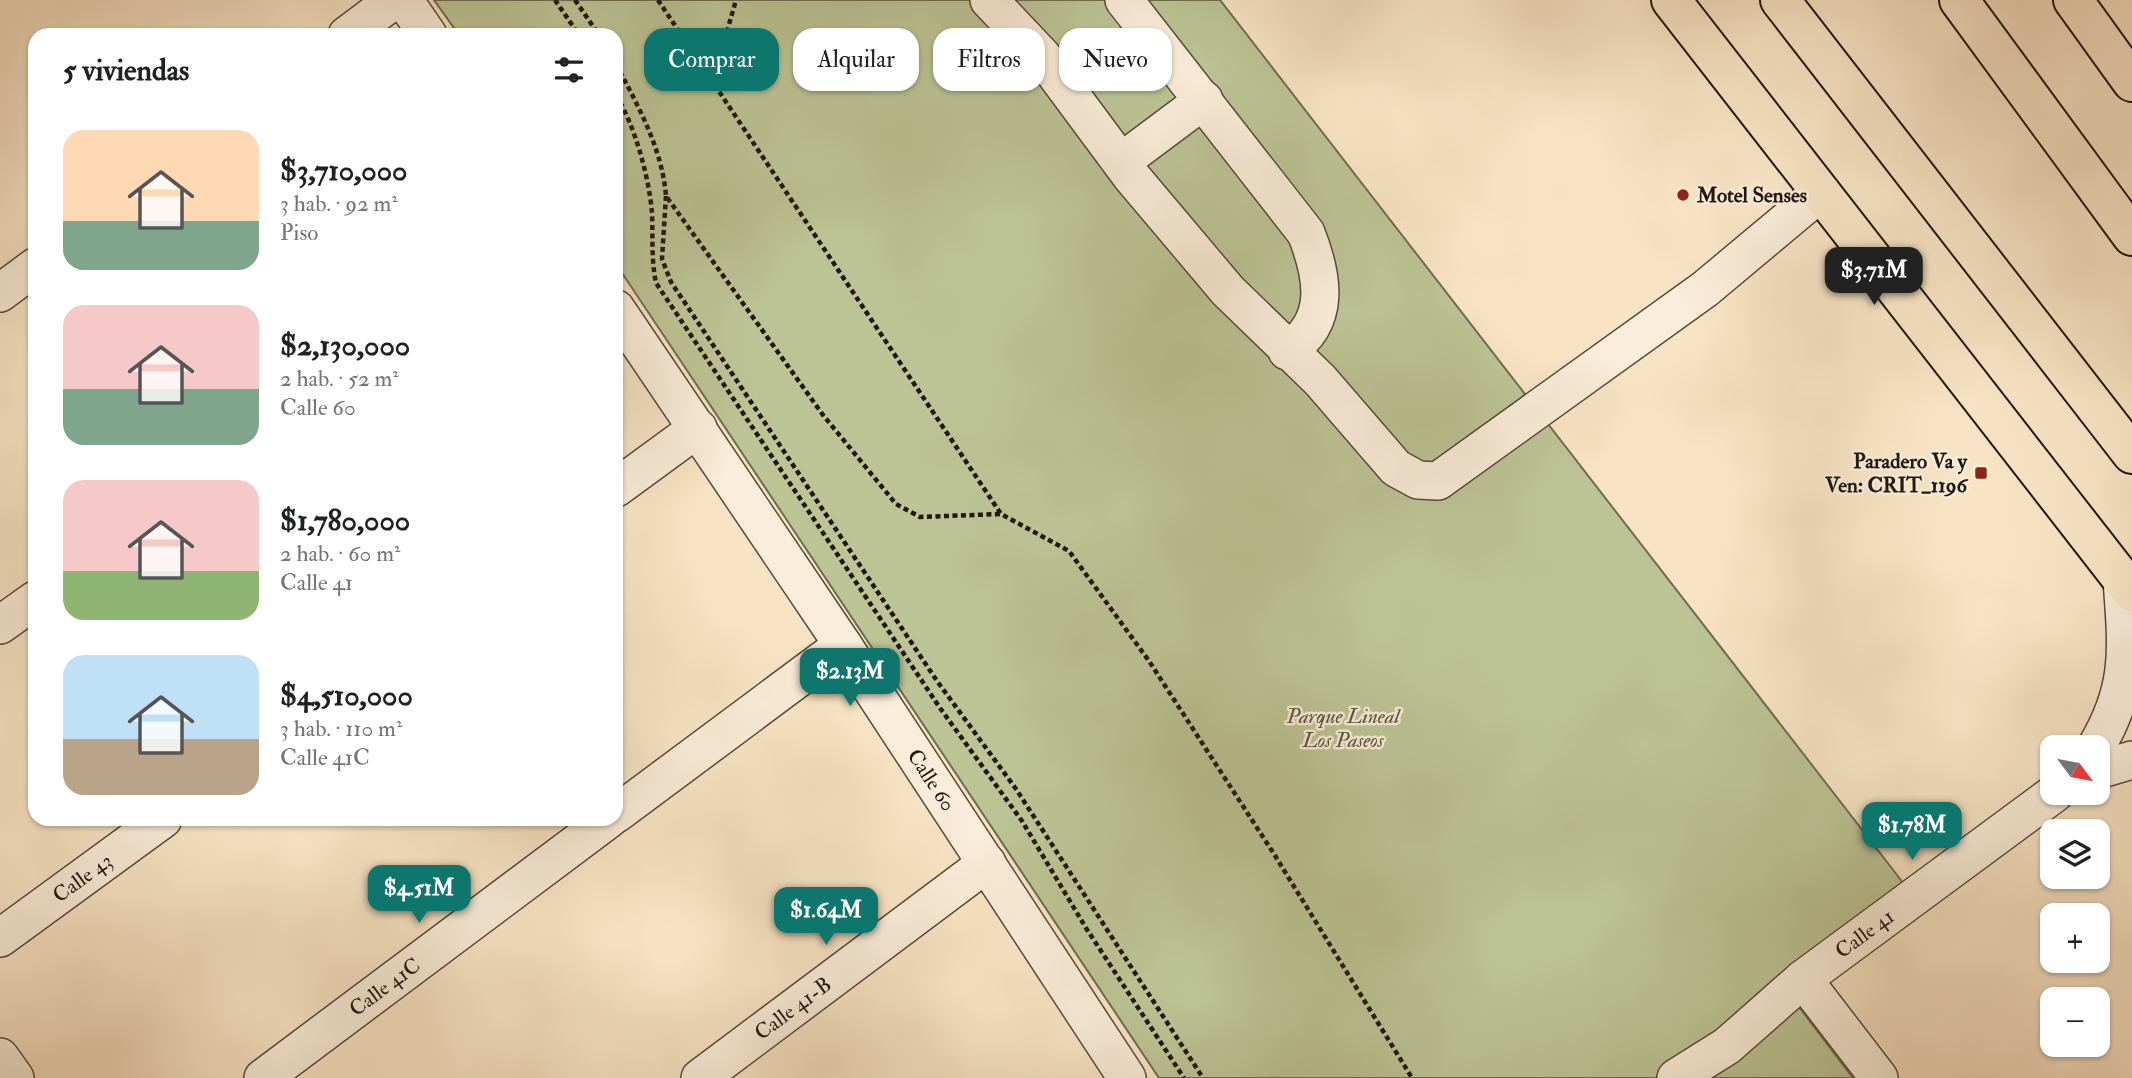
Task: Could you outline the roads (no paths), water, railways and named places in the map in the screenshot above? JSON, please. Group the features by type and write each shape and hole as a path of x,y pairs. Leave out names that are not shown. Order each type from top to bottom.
{"main road":[{"path":"1671,0 2127,586"},
{"path":"1756,0 1824,57"},
{"path":"1780,0 2132,454"},
{"path":"1959,0 2132,236"},
{"path":"2073,0 2132,82"}],"street":[{"path":"356,28 394,0"},
{"path":"404,0 423,28"},
{"path":"989,0 1042,56 1121,162 1206,265 1287,351 1320,380 1396,468 1418,480 1438,481 1705,289 1821,192"},
{"path":"1124,0 1306,233 1321,276 1321,297 1315,318 1300,343 1287,351"},
{"path":"1121,162 1204,100"},
{"path":"0,293 28,272"},
{"name":"Calle 60","path":"623,319 843,645 1128,1078"},
{"path":"623,483 698,428"},
{"path":"2102,735 2122,699 2128,664 2127,586"},
{"path":"0,625 28,605"},
{"path":"623,809 843,645"},
{"path":"2110,766 2132,760"},
{"name":"Calle 41","path":"1676,1078 1727,1046 1803,979 2040,804"},
{"name":"Calle 43","path":"0,938 153,826"},
{"name":"Calle 41C","path":"263,1078 600,826"},
{"name":"Calle 41-B","path":"700,1078 987,863"},
{"path":"1803,979 1879,1078"},
{"path":"0,1057 15,1078"}],"place":[{"name":"Motel Senses","path":"1683,195"},
{"name":"Paradero Va y Ven: CRIT_1196","path":"1981,473"}],"park label":[{"name":"Parque Lineal Los Paseos","path":"1343,728"}]}
